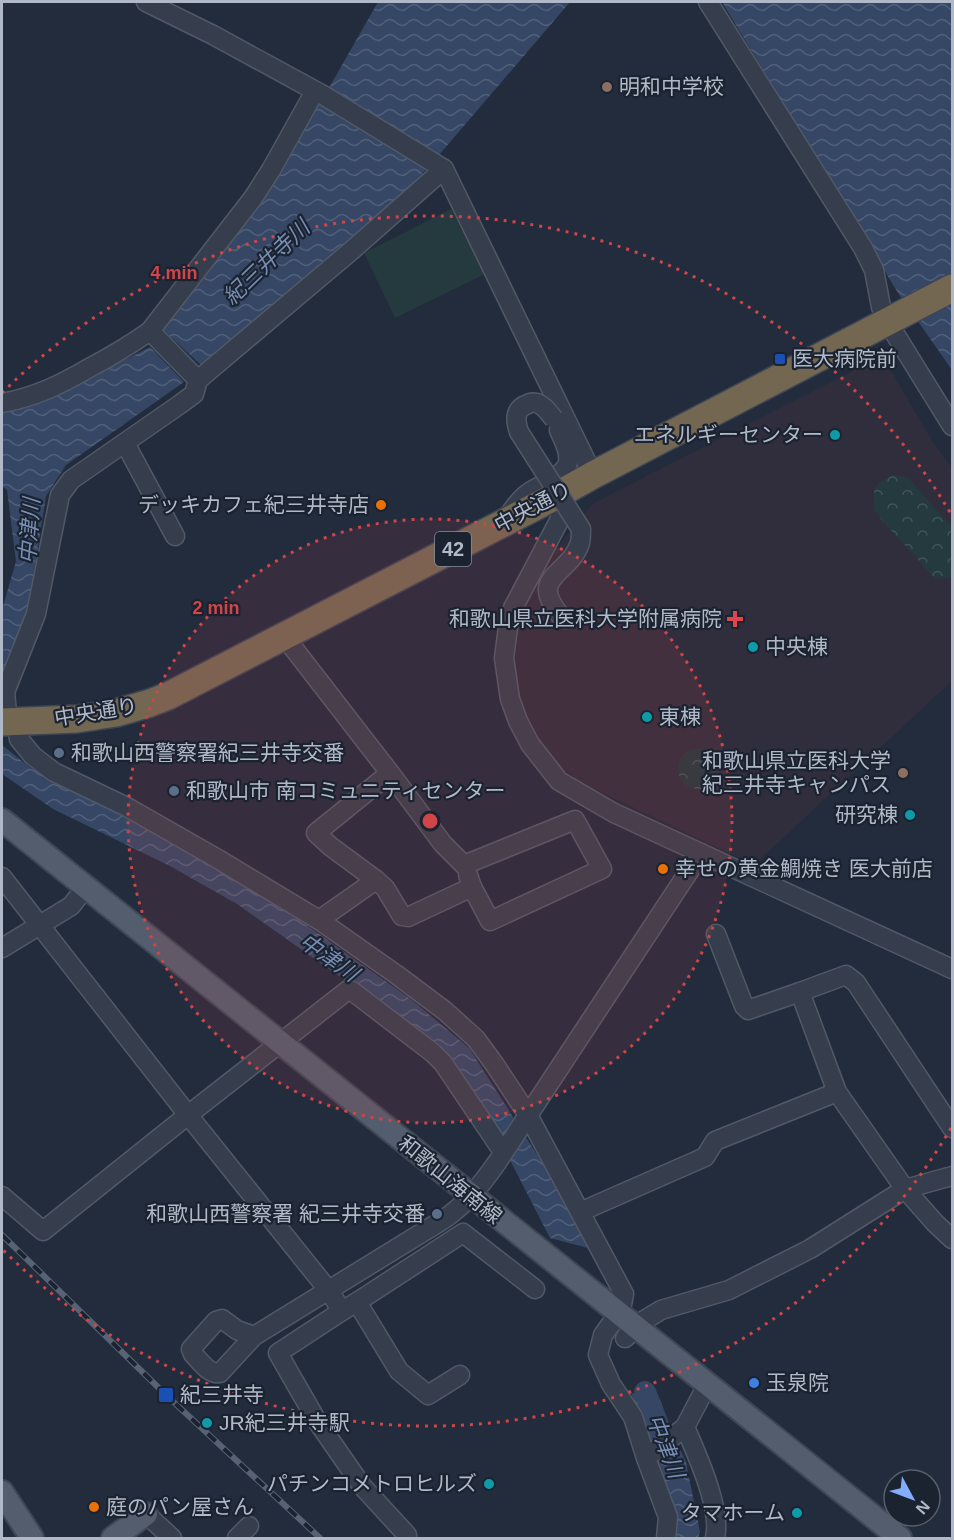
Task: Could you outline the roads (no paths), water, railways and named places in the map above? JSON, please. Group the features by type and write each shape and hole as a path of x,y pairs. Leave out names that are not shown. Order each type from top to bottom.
{"highway":[{"name":"中央通り","path":"7,722 77,719 116,713 141,706 190,686 952,288"}],"main road":[{"name":"和歌山海南線","path":"2,820 81,893 622,1327 704,1392 900,1539"},
{"name":"和歌山海南線","path":"2,839 81,893"},
{"name":"和歌山海南線","path":"704,1392 875,1539"},
{"path":"2,1492 32,1539"},
{"path":"113,1539 146,1514"}],"street":[{"path":"146,2 213,35 319,93 440,167 593,475"},
{"path":"708,2 866,253 874,270 881,307 894,317 952,426"},
{"path":"2,403 56,387 152,334 253,198 319,93"},
{"path":"440,167 351,251 196,378 194,394 71,480 60,495 36,614 4,692 7,722 33,756 54,772 137,813 319,920 445,1011 476,1039 580,1212 624,1294 621,1310 622,1327"},
{"path":"152,334 196,378"},
{"path":"504,523 518,502 529,493 560,473 568,460 568,449 554,419 546,409 533,402 520,408 516,414 519,432 581,529 580,541 573,556 554,575 548,588 549,600 566,621"},
{"path":"125,443 175,536"},
{"path":"552,498 559,511 560,519 513,608 504,658 510,699 518,721 530,744 559,781 614,813 952,969"},
{"path":"284,636 443,844 464,865 472,887 490,921 602,869 575,820 464,865"},
{"path":"390,773 316,834 385,888 402,916 408,917 472,887"},
{"path":"254,1336 448,1217 485,1180 701,853"},
{"path":"2,877 329,1291 349,1306 399,1371 428,1395 460,1376"},
{"path":"319,920 376,880"},
{"path":"2,948 71,906 81,893"},
{"path":"716,934 744,1006 748,1010 846,975 856,983 952,1128"},
{"path":"2,1197 43,1231 348,990 433,1053 443,1063 501,1156"},
{"path":"800,992 837,1092 905,1189 952,1239"},
{"path":"580,1212 705,1157 715,1141 837,1092"},
{"path":"666,1539 668,1517 633,1416 611,1384 598,1355 603,1335 643,1321 661,1310 729,1290 810,1250 905,1189 952,1176"},
{"path":"407,1535 362,1486 317,1421 278,1353 463,1233 535,1289"},
{"path":"648,1457 681,1431 704,1392"},
{"path":"681,1431 709,1486 717,1529 715,1539"},
{"path":"146,1514 172,1539"}],"water":[{"name":"紀三井寺川","path":"378,2 570,2 393,206 201,365 161,328 287,156"},
{"path":"722,2 952,2 952,370 898,293"},
{"path":"150,347 184,382 66,465 46,496 29,605 2,682 2,610 16,561 7,490 2,486 2,412 44,401"},
{"path":"2,745 32,769 250,885 412,1000 469,1048 550,1175 588,1248 550,1238 495,1131 373,1000 237,904 170,866 53,809 2,774"},
{"path":"631,1393 660,1399 670,1428 686,1462 700,1532 698,1538 670,1538"}],"waterway":[{"name":"中津川","path":"645,1392 658,1425"}],"railway":[{"path":"2,1235 166,1395 320,1538"}],"place":[{"name":"明和中学校","path":"607,87"},
{"name":"医大病院前","path":"780,359"},
{"name":"エネルギーセンター","path":"835,435"},
{"name":"デッキカフェ紀三井寺店","path":"381,505"},
{"name":"和歌山県立医科大学附属病院","path":"735,619"},
{"name":"中央棟","path":"753,647"},
{"name":"東棟","path":"647,717"},
{"name":"和歌山西警察署紀三井寺交番","path":"59,753"},
{"name":"和歌山県立医科大学 紀三井寺キャンパス","path":"903,773"},
{"name":"和歌山市 南コミュニティセンター","path":"174,791"},
{"name":"研究棟","path":"910,815"},
{"name":"幸せの黄金鯛焼き 医大前店","path":"663,869"},
{"name":"和歌山西警察署 紀三井寺交番","path":"437,1214"},
{"name":"玉泉院","path":"754,1383"},
{"name":"紀三井寺","path":"166,1395"},
{"name":"JR紀三井寺駅","path":"207,1423"},
{"name":"パチンコメトロヒルズ","path":"489,1484"},
{"name":"庭のパン屋さん","path":"94,1507"},
{"name":"タマホーム","path":"797,1513"}]}
